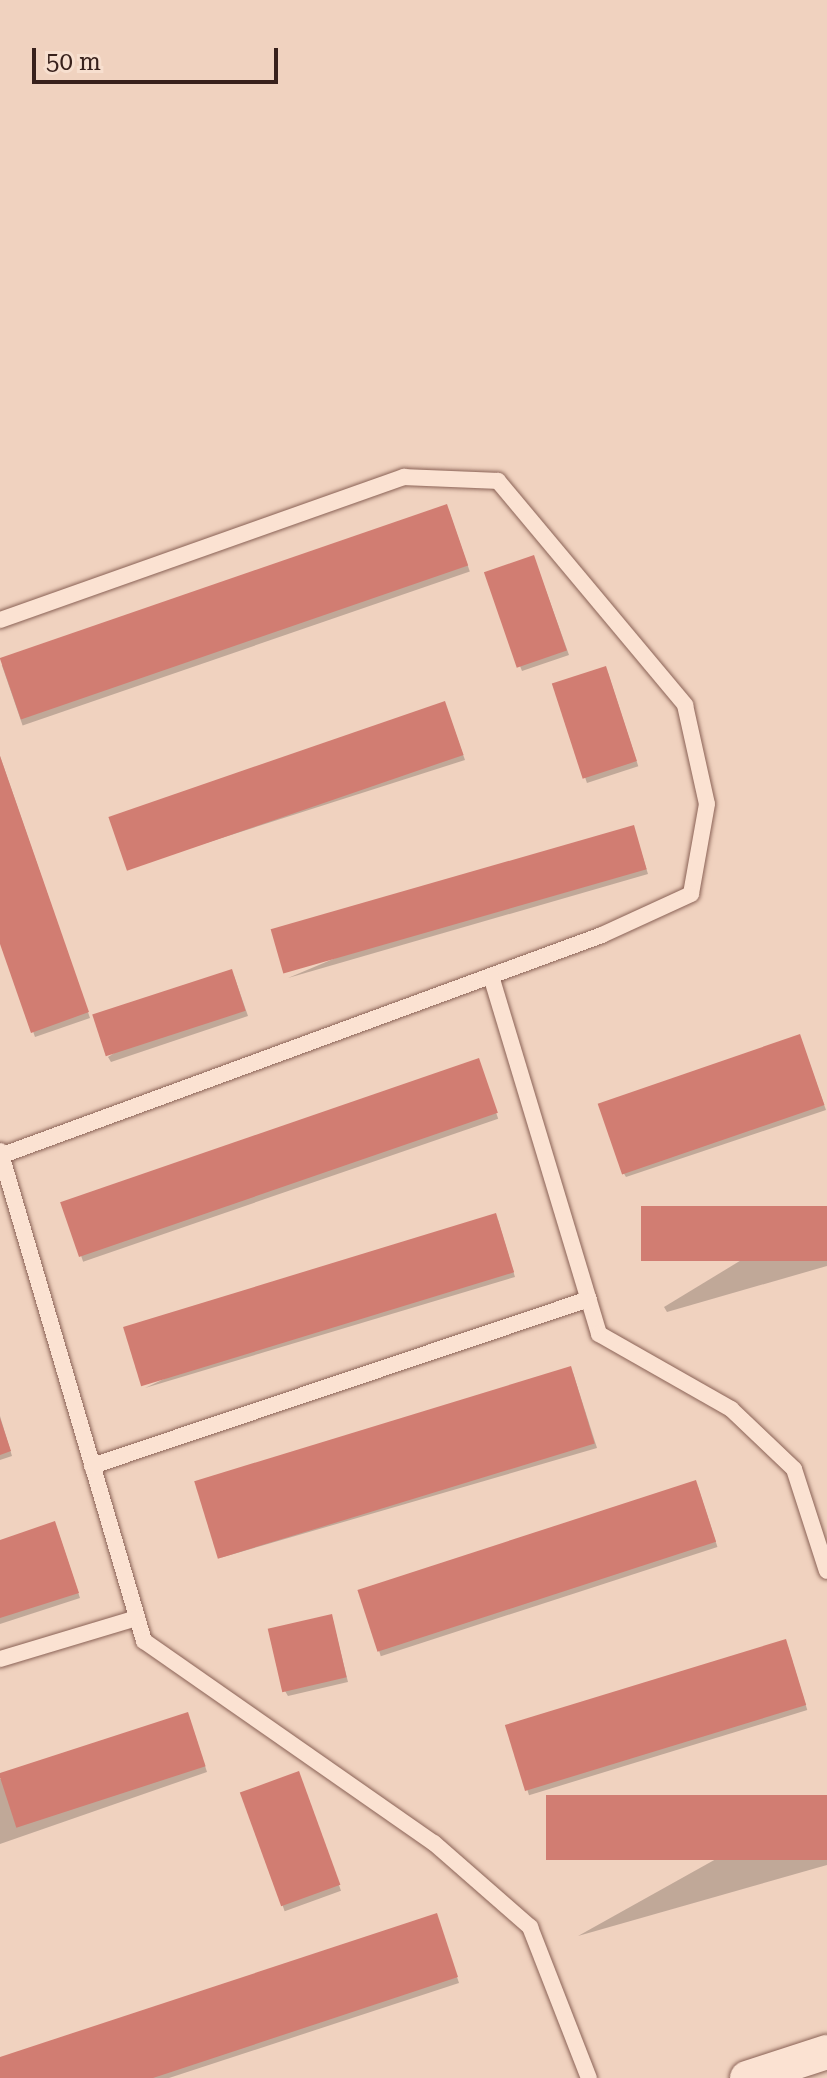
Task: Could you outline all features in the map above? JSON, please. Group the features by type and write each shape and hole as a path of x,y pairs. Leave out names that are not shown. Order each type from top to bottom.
{"street":[{"path":"747,2078 827,2052"}],"lane":[{"path":"0,620 404,477 498,481 685,705 707,804 691,894 491,976 1,1154 144,1641 188,1676 434,1843 530,1927 589,2078"},
{"path":"491,976 599,1334 731,1409 794,1469 827,1571"},
{"path":"92,1466 589,1299"},
{"path":"0,1659 137,1618"}],"building":[{"path":"447,504 468,565 21,719 0,658"},
{"path":"534,555 567,650 517,668 484,572"},
{"path":"606,666 637,761 583,779 552,684"},
{"path":"445,701 464,755 127,871 108,817"},
{"path":"0,756 89,1012 31,1033 0,944"},
{"path":"634,825 647,869 283,973 271,929"},
{"path":"232,969 246,1011 106,1056 92,1014"},
{"path":"800,1034 824,1105 622,1175 598,1104"},
{"path":"479,1058 498,1113 79,1257 60,1202"},
{"path":"641,1206 827,1206 827,1261 641,1261"},
{"path":"496,1213 514,1272 141,1386 123,1327"},
{"path":"571,1366 595,1443 218,1559 194,1481"},
{"path":"0,1418 11,1451 0,1455"},
{"path":"696,1480 716,1542 378,1652 357,1590"},
{"path":"55,1521 79,1593 0,1618 0,1540"},
{"path":"332,1614 347,1677 282,1692 268,1629"},
{"path":"786,1639 806,1705 525,1791 505,1725"},
{"path":"188,1712 206,1766 16,1828 0,1773"},
{"path":"299,1771 340,1885 281,1906 240,1793"},
{"path":"546,1795 827,1795 827,1860 546,1860"},
{"path":"437,1913 458,1977 153,2078 0,2078 0,2057"}]}
